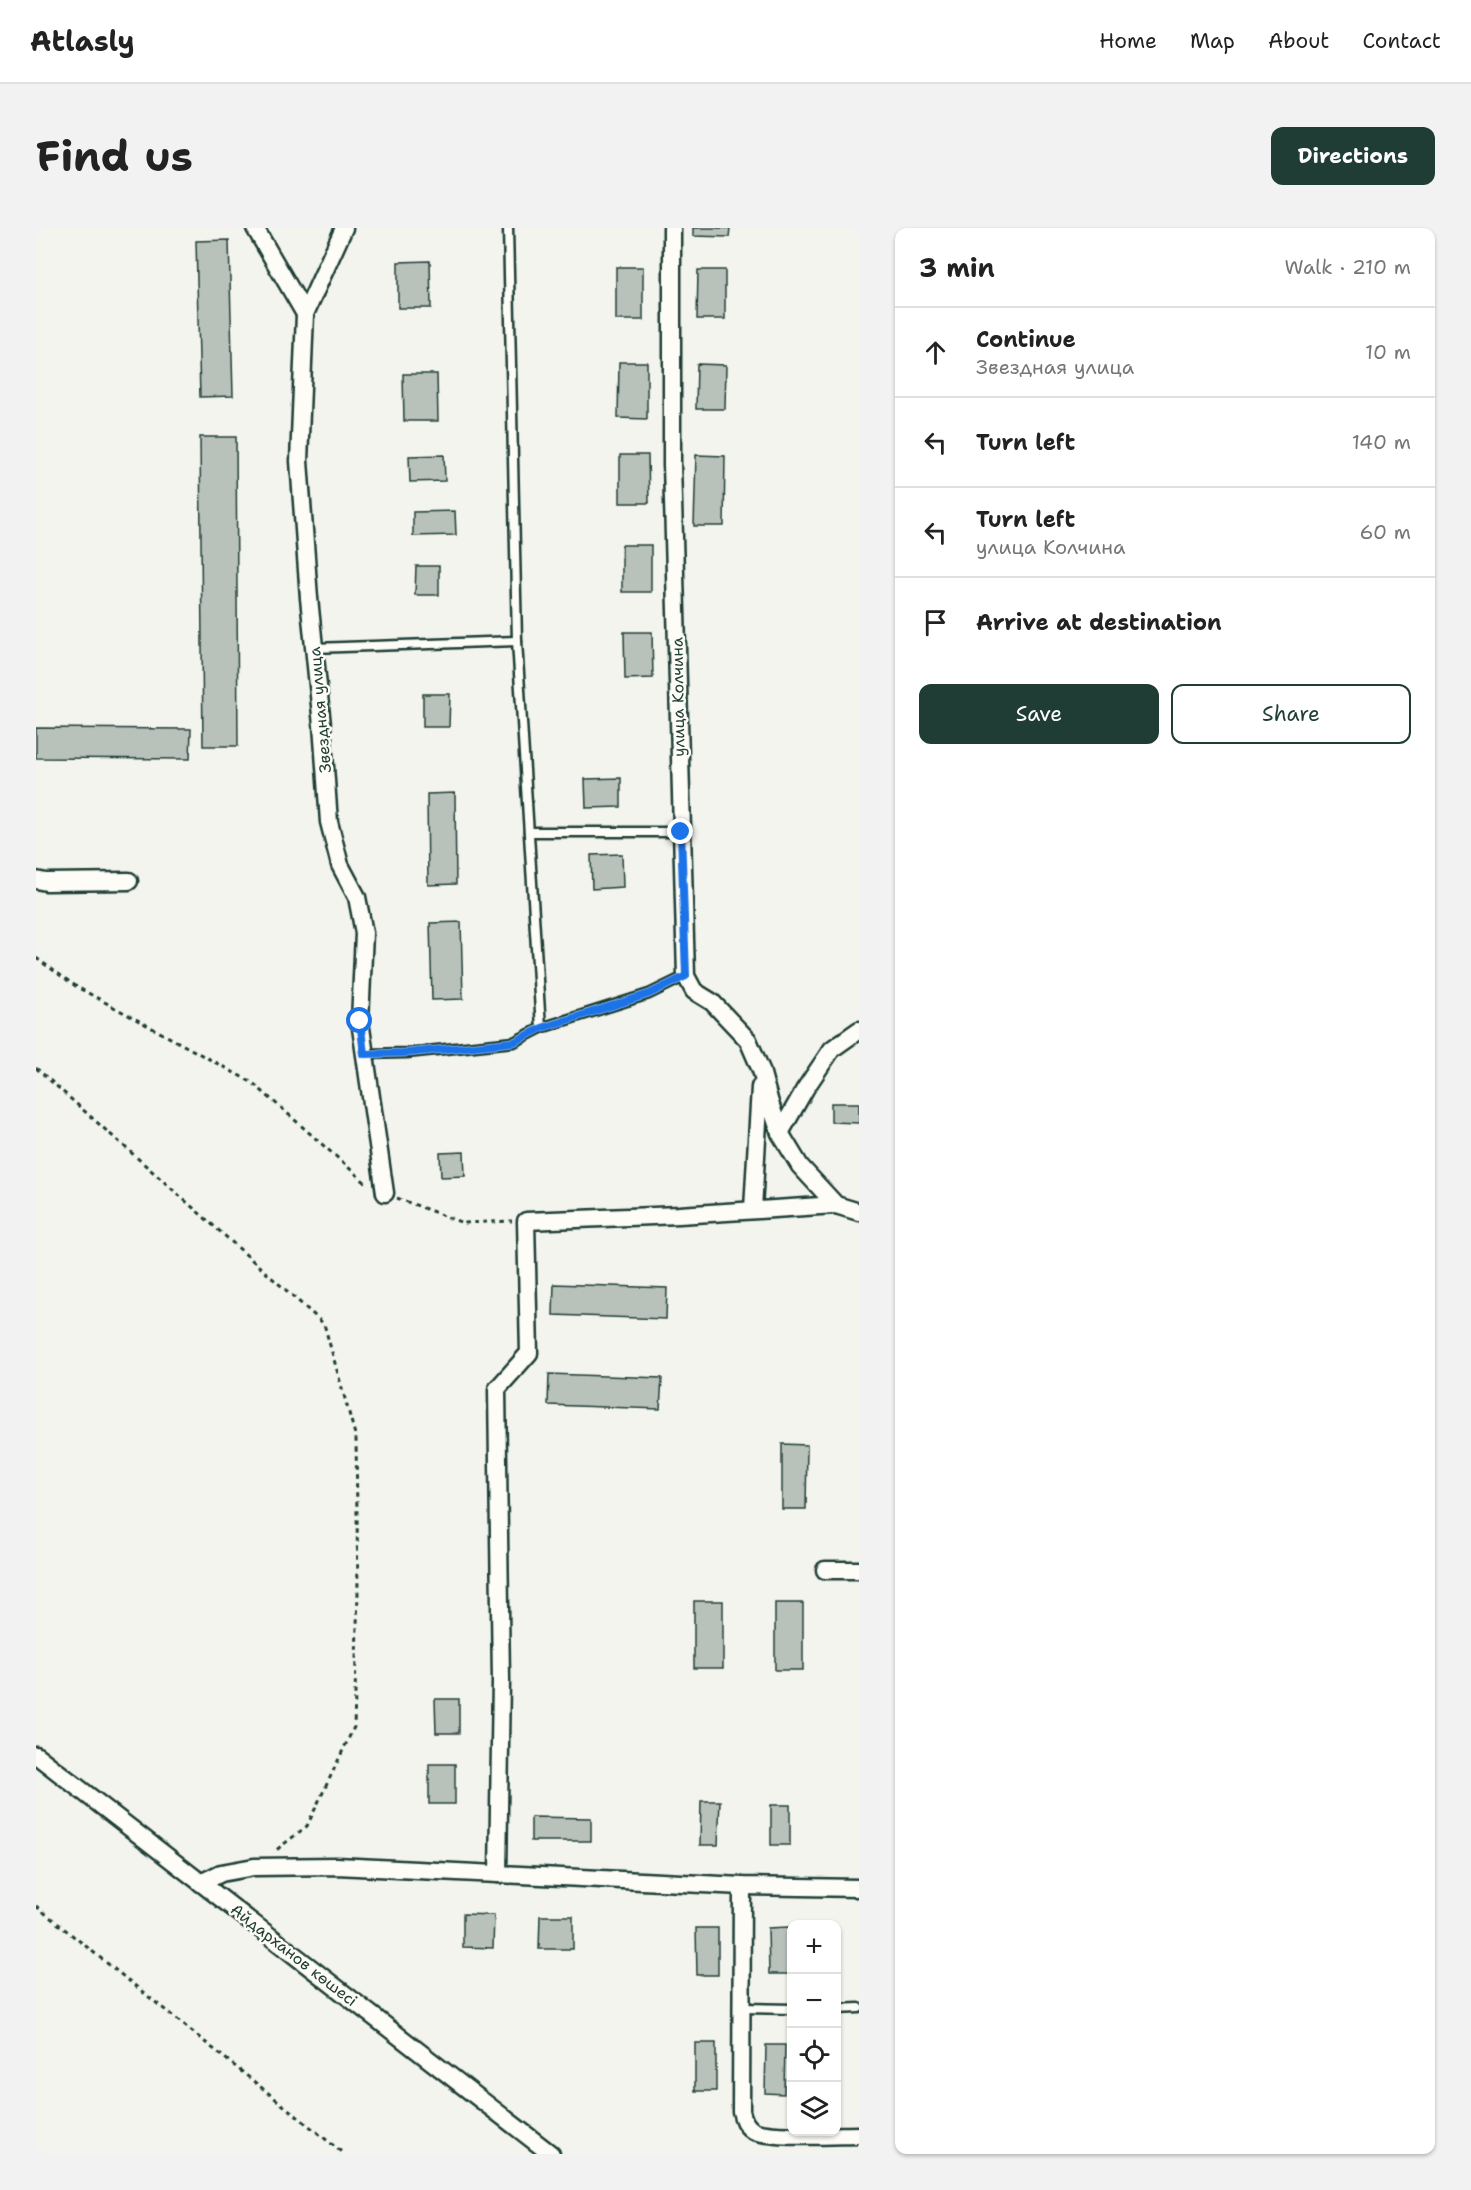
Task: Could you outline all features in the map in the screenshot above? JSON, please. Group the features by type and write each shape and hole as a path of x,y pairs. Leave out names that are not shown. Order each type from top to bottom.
{"street":[{"path":"255,228 305,314"},
{"name":"Звездная улица","path":"344,228 305,314 299,461 329,822 340,864 357,897 364,933 360,1021 385,1193"},
{"name":"улица Колчина","path":"672,228 672,464 686,976"},
{"path":"36,880 46,882 129,880"},
{"path":"686,976 694,992 712,1002 747,1040 761,1070 780,1133 800,1166 836,1205 857,1216"},
{"path":"780,1133 805,1089 832,1049 859,1030"},
{"path":"753,1209 761,1070"},
{"path":"498,1874 501,1680 497,1389 529,1353 526,1221 679,1215 836,1205"},
{"path":"825,1570 859,1570"},
{"name":"Айдарханов көшесі","path":"36,1755 551,2154"},
{"path":"201,1883 221,1873 254,1867 337,1866 742,1886 859,1888"},
{"path":"742,1886 741,2111 745,2123 753,2131 772,2134 859,2135"}],"lane":[{"path":"508,228 517,641 542,1028"},
{"path":"314,648 517,641"},
{"path":"530,832 681,832"},
{"path":"364,1054 407,1053 514,1042 542,1028 649,994 686,976"},
{"path":"741,2008 787,2009"},
{"path":"841,2010 859,2008"}],"path":[{"path":"36,958 77,987 254,1083 370,1187 463,1223 526,1221"},
{"path":"36,1068 324,1324 356,1438 358,1592 354,1727 307,1826 254,1867"},
{"path":"36,1905 344,2154"}],"building":[{"path":"693,228 730,228 729,237 693,236"},
{"path":"229,240 233,396 200,397 196,241"},
{"path":"430,261 431,308 398,308 398,262"},
{"path":"616,267 643,267 643,320 616,320"},
{"path":"698,270 725,270 725,319 697,319"},
{"path":"619,362 647,362 647,419 618,418"},
{"path":"697,364 726,365 725,409 696,409"},
{"path":"403,374 437,374 438,421 404,421"},
{"path":"200,437 236,437 238,746 203,746"},
{"path":"444,455 445,481 410,482 409,456"},
{"path":"620,455 648,455 649,503 620,503"},
{"path":"696,455 725,456 724,526 694,526"},
{"path":"455,511 456,535 413,536 413,512"},
{"path":"622,545 651,545 651,592 622,592"},
{"path":"416,566 439,566 439,595 415,595"},
{"path":"624,632 652,632 653,678 625,679"},
{"path":"423,694 450,694 449,727 423,727"},
{"path":"36,728 191,729 190,759 36,758"},
{"path":"621,778 621,807 586,808 585,779"},
{"path":"455,793 456,884 428,885 427,794"},
{"path":"622,854 623,887 592,889 591,855"},
{"path":"461,922 463,999 432,1000 430,923"},
{"path":"831,1103 859,1103 859,1123 831,1122"},
{"path":"464,1152 465,1176 441,1177 440,1153"},
{"path":"554,1284 667,1288 666,1319 553,1315"},
{"path":"549,1374 662,1378 660,1409 548,1405"},
{"path":"782,1444 807,1445 806,1509 782,1509"},
{"path":"694,1601 723,1601 723,1668 694,1668"},
{"path":"775,1603 803,1603 803,1670 775,1670"},
{"path":"435,1699 459,1699 459,1733 436,1733"},
{"path":"429,1764 455,1764 455,1804 429,1804"},
{"path":"701,1801 720,1801 718,1845 700,1845"},
{"path":"771,1805 790,1805 790,1845 771,1845"},
{"path":"531,1817 591,1818 591,1841 531,1841"},
{"path":"463,1914 494,1915 493,1948 463,1947"},
{"path":"540,1916 573,1916 573,1949 539,1949"},
{"path":"787,1927 787,1974 769,1974 768,1928"},
{"path":"696,1928 718,1928 718,1975 697,1975"},
{"path":"695,2043 716,2043 716,2091 695,2091"},
{"path":"766,2045 785,2045 784,2094 765,2093"}],"route":[{"path":"360,1021 364,1054 407,1053 514,1042 542,1028 570,1021 649,994 686,976 681,832"}]}
